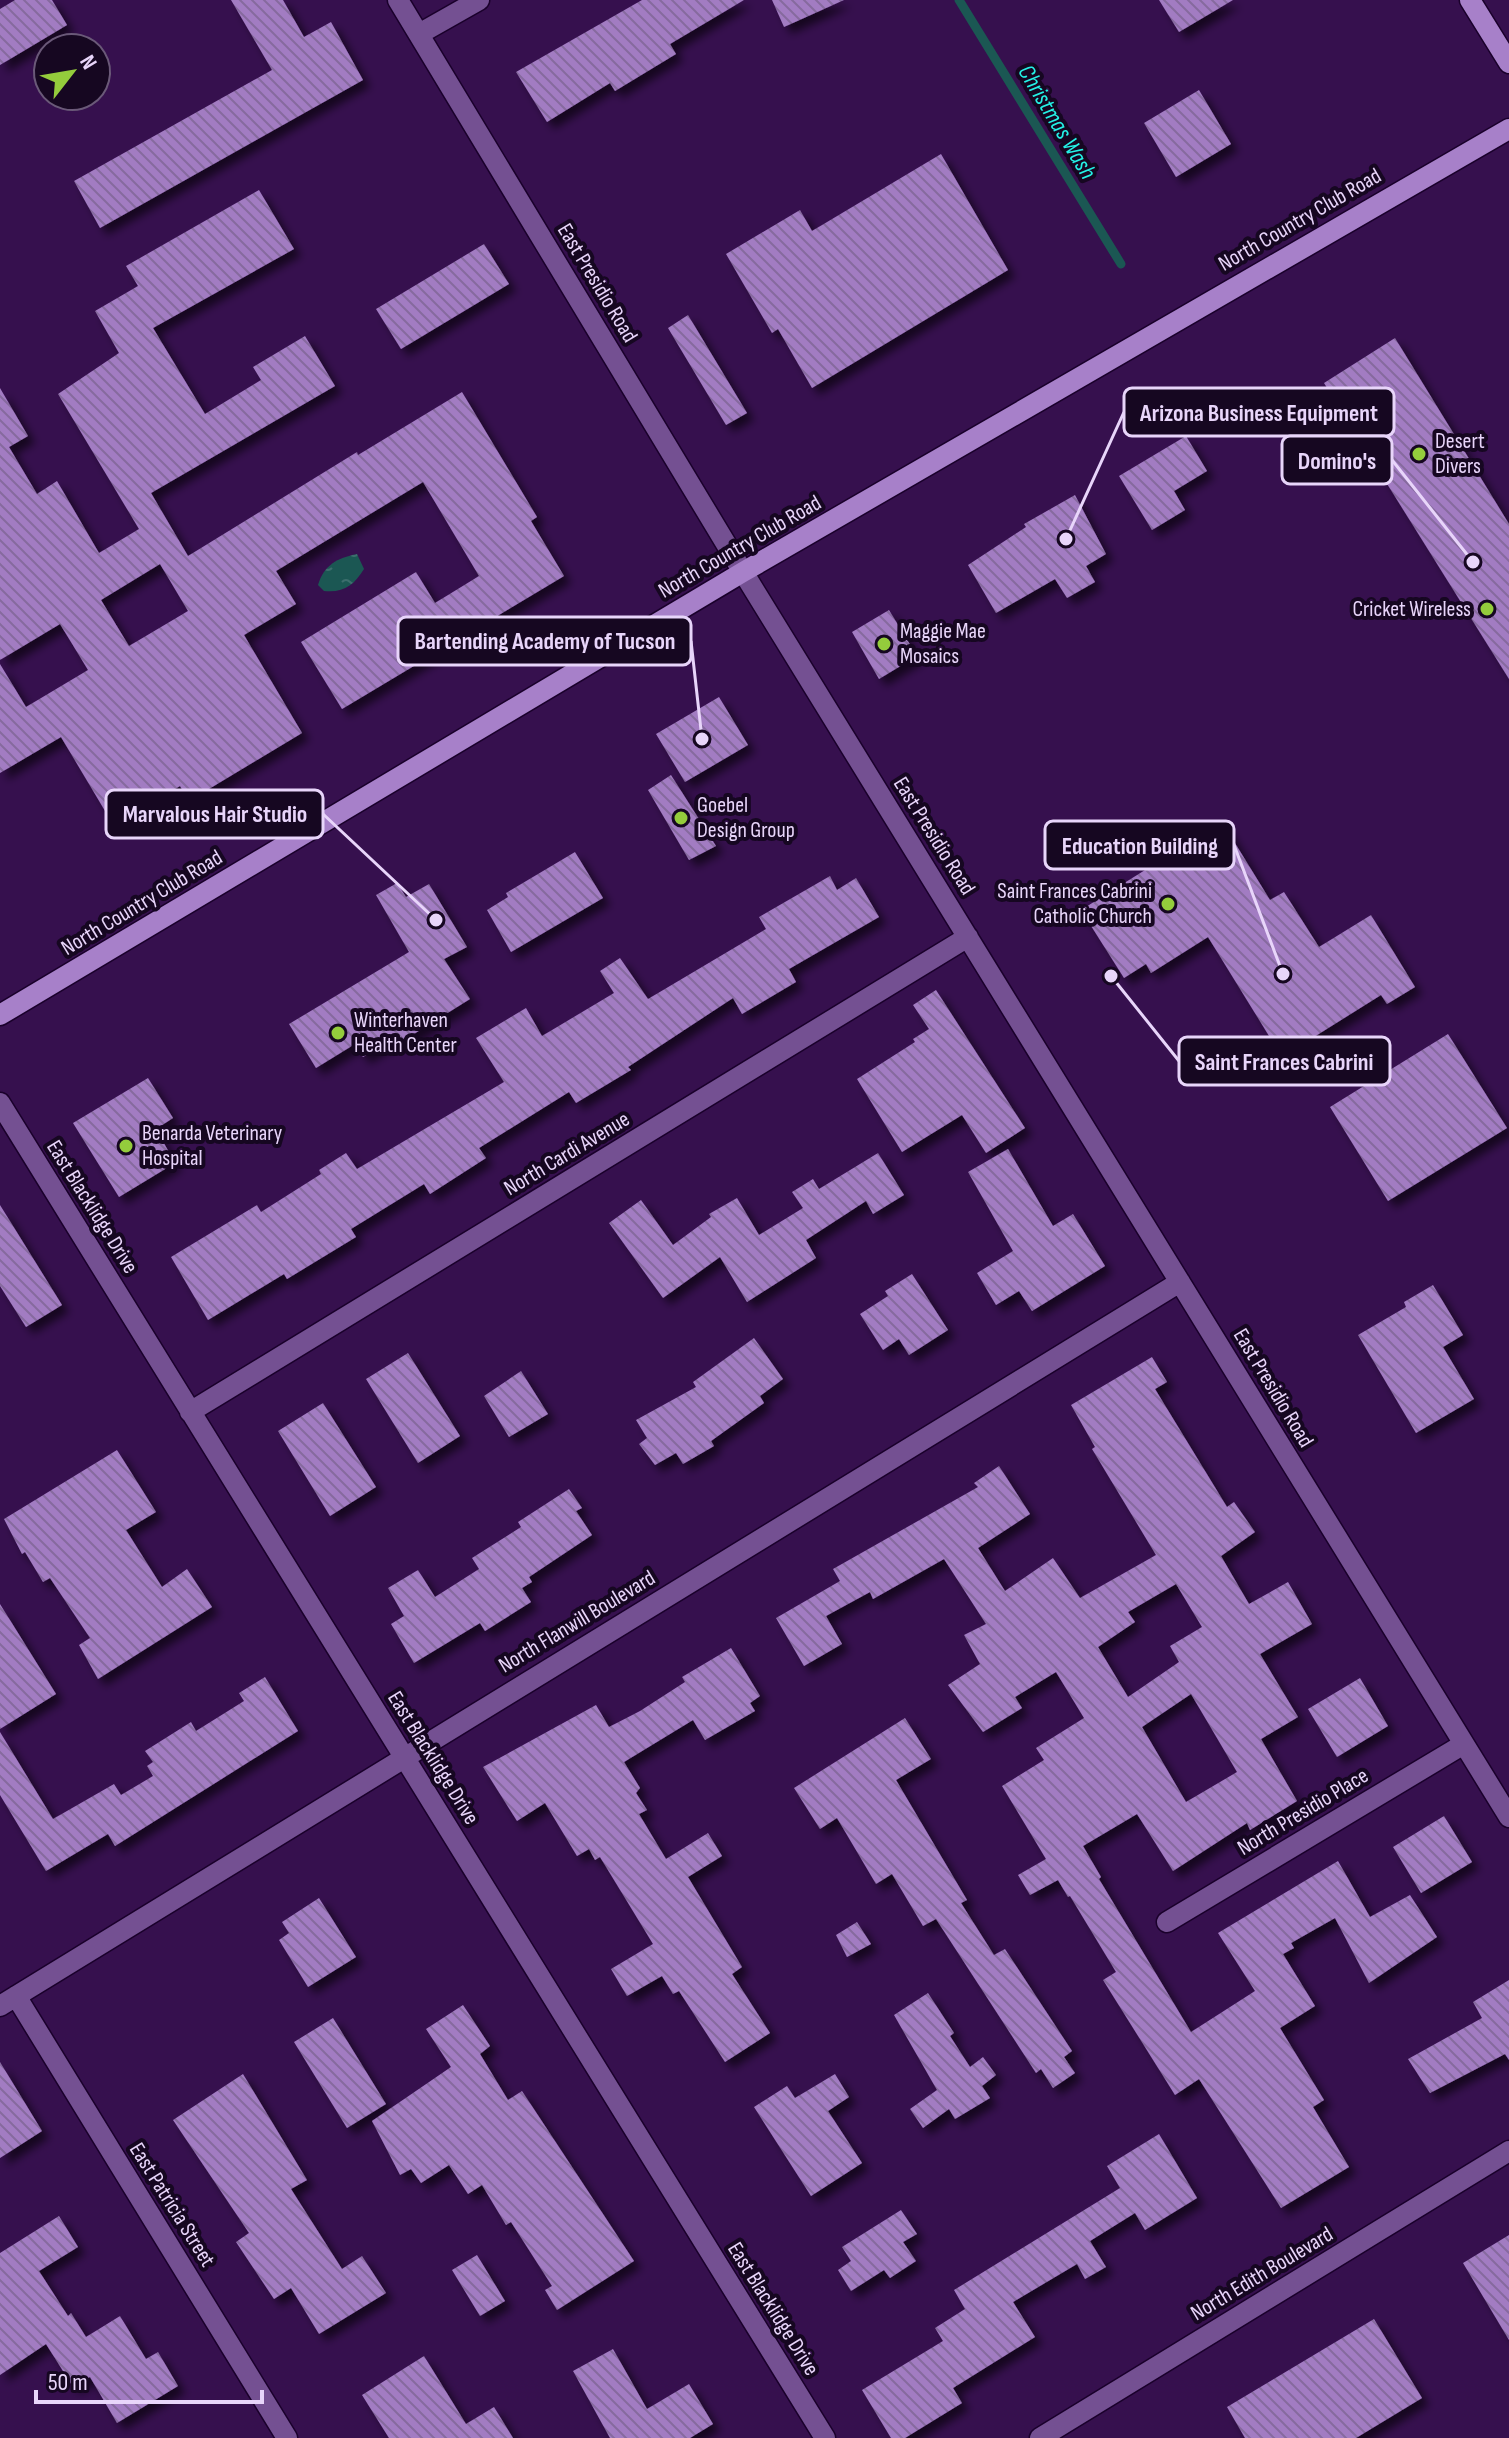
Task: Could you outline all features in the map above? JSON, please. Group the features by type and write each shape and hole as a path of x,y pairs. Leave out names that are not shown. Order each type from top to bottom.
{"main road":[{"path":"1470,0 1509,63"},
{"name":"North Country Club Road","path":"0,1015 743,572 1509,129"}],"street":[{"name":"East Presidio Road","path":"398,0 743,572 1509,1817"},
{"path":"419,34 479,0"},
{"name":"North Cardi Avenue","path":"190,1412 968,937"},
{"name":"East Blacklidge Drive","path":"0,1103 825,2438"},
{"name":"North Flanwill Boulevard","path":"8,2001 1180,1282"},
{"name":"North Presidio Place","path":"1167,1922 1464,1744"},
{"name":"East Patricia Street","path":"8,2001 287,2438"},
{"name":"North Edith Boulevard","path":"1040,2438 1509,2151"}],"water":[{"path":"357,554 364,569 352,584 331,591 324,591 318,585 332,564"}],"building":[{"path":"15,0 52,0 67,25 55,32 32,32 32,46 0,65 0,9"},
{"path":"231,0 283,0 304,37 331,22 363,80 100,228 74,181 272,70"},
{"path":"642,0 744,0 670,44 676,54 615,91 610,83 547,122 516,72"},
{"path":"772,0 844,0 784,27"},
{"path":"1159,0 1233,0 1179,32"},
{"path":"1199,90 1231,144 1176,177 1144,123"},
{"path":"941,154 1008,270 812,388 778,329 772,333 726,254 800,210 812,231"},
{"path":"259,190 294,249 153,328 205,414 261,380 253,367 305,336 335,386 151,493 188,556 357,452 358,455 462,392 537,517 531,521 564,576 342,709 301,642 416,572 435,603 479,576 423,482 276,571 296,604 244,635 302,733 189,801 180,786 114,826 61,737 0,773 0,664 26,707 88,670 60,624 0,660 0,388 28,436 9,447 37,494 57,481 99,553 139,529 58,394 119,353 95,311 138,286 126,266","holes":["160,564 188,611 129,646 101,600"]},
{"path":"484,244 509,284 401,349 376,309"},
{"path":"688,315 747,413 726,425 668,328"},
{"path":"1395,338 1509,524 1509,679 1324,383"},
{"path":"1186,436 1207,471 1174,491 1185,510 1152,530 1119,476"},
{"path":"1075,495 1106,554 1086,566 1095,582 1067,598 1055,579 996,613 968,565 1026,527 1024,524"},
{"name":"Maggie Mae Mosaics","path":"889,610 917,656 879,679 852,632"},
{"path":"719,697 748,745 685,782 656,734"},
{"name":"Goebel Design Group","path":"671,775 716,846 689,860 648,790"},
{"path":"1222,822 1270,900 1284,892 1319,947 1371,915 1415,987 1387,1004 1381,995 1282,1057 1208,937 1151,973 1146,964 1124,978 1081,910"},
{"path":"575,852 603,898 511,952 487,910 508,897 506,893"},
{"path":"830,876 837,890 856,878 879,917 789,969 796,982 742,1014 733,998 628,1067 631,1070 576,1103 569,1092 479,1148 486,1158 430,1194 424,1184 351,1229 356,1237 287,1279 284,1274 208,1320 171,1257 257,1205 261,1212 321,1174 319,1170 346,1153 357,1169 504,1082 476,1038 526,1008 542,1036 614,993 600,971 620,958 648,999 766,929 759,917"},
{"path":"397,883 406,897 429,884 467,947 444,959 470,999 401,1042 397,1036 363,1057 355,1044 316,1068 289,1024 409,952 376,895"},
{"path":"936,990 1025,1128 986,1153 962,1115 902,1152 857,1079 915,1042 913,1039 929,1029 913,1005"},
{"path":"1448,1034 1507,1128 1388,1201 1330,1107"},
{"name":"Benarda Veterinary Hospital","path":"148,1078 173,1118 156,1129 175,1163 119,1197 73,1123"},
{"path":"1008,1149 1053,1226 1073,1214 1105,1266 1032,1311 1019,1291 996,1305 977,1273 1013,1251 968,1172"},
{"path":"878,1153 904,1195 873,1214 866,1201 806,1240 816,1258 747,1302 720,1257 663,1298 609,1223 641,1200 673,1245 711,1217 709,1214 737,1198 759,1235 803,1208 792,1192 813,1179 819,1189"},
{"path":"0,1205 62,1305 26,1327 0,1286"},
{"path":"912,1274 948,1330 909,1355 899,1339 883,1350 860,1314 888,1296 885,1291"},
{"path":"1433,1285 1463,1335 1443,1347 1474,1399 1416,1433 1358,1335 1406,1307 1404,1302"},
{"path":"754,1338 783,1379 760,1396 764,1403 711,1441 714,1446 683,1464 676,1453 655,1465 639,1444 647,1438 636,1420 696,1387 693,1382"},
{"path":"408,1353 460,1436 418,1463 366,1379"},
{"path":"1152,1357 1167,1382 1155,1389 1227,1507 1234,1502 1255,1532 1221,1556 1249,1604 1288,1582 1312,1624 1260,1654 1298,1717 1261,1739 1297,1801 1250,1830 1247,1823 1173,1871 1137,1814 1083,1846 1101,1877 1099,1879 1191,2032 1255,1991 1218,1933 1338,1861 1370,1917 1410,1895 1437,1937 1369,1983 1335,1918 1291,1943 1294,1948 1283,1954 1315,2006 1280,2028 1324,2100 1313,2107 1349,2167 1281,2208 1199,2079 1175,2095 1103,1980 1116,1972 1058,1880 1030,1895 1018,1875 1046,1859 1002,1786 1044,1760 1036,1748 1084,1718 1056,1672 1015,1697 1022,1708 983,1732 948,1685 980,1664 964,1635 986,1624 944,1559 873,1599 870,1592 826,1616 842,1644 804,1666 776,1618 840,1581 833,1569 978,1487 974,1483 999,1466 1030,1514 978,1548 1005,1591 1053,1558 1080,1598 1156,1555 1092,1449 1095,1447 1071,1405","holes":["1176,1584 1202,1627 1170,1646 1179,1662 1128,1697 1098,1647 1135,1622 1128,1612","1191,1694 1237,1772 1186,1802 1142,1727"]},
{"path":"521,1371 548,1414 509,1437 484,1396"},
{"path":"323,1403 376,1487 330,1516 278,1431"},
{"path":"117,1450 156,1512 126,1530 162,1587 187,1569 212,1607 98,1679 79,1645 90,1638 50,1578 43,1582 25,1552 22,1554 4,1519"},
{"path":"569,1489 582,1508 576,1511 592,1535 529,1577 532,1582 522,1588 531,1602 485,1631 480,1623 414,1663 391,1624 404,1616 388,1588 418,1570 435,1597 479,1569 472,1558 521,1527 518,1522"},
{"path":"0,1604 56,1694 0,1729"},
{"path":"731,1648 760,1696 750,1703 755,1711 705,1740 693,1720 624,1762 640,1788 636,1793 647,1810 639,1814 666,1859 708,1833 722,1856 688,1877 742,1967 732,1974 770,2033 725,2062 679,1991 673,1994 662,1976 627,1996 611,1969 653,1944 600,1857 595,1860 589,1849 577,1856 545,1803 517,1821 483,1767 596,1705 609,1727 685,1682 682,1677"},
{"path":"265,1677 298,1731 115,1846 108,1834 46,1871 0,1795 0,1732 53,1819 114,1784 121,1795 153,1776 147,1766 153,1762 145,1751 191,1722 196,1731 244,1701 239,1693"},
{"path":"1360,1678 1388,1726 1337,1757 1308,1709"},
{"path":"905,1718 931,1759 896,1780 967,1900 961,1903 994,1955 1005,1949 1072,2051 1064,2057 1075,2073 1053,2088 1041,2069 1036,2073 936,1919 923,1926 892,1874 876,1884 837,1818 820,1829 794,1788"},
{"path":"1444,1816 1472,1862 1421,1893 1393,1847"},
{"path":"319,1898 356,1957 308,1987 279,1940 289,1933 282,1922"},
{"path":"857,1922 871,1944 847,1957 836,1935"},
{"path":"1509,1980 1509,2060 1505,2054 1430,2093 1408,2059 1482,2018 1473,2002"},
{"path":"928,1993 954,2033 950,2036 970,2067 983,2057 996,2075 982,2086 990,2098 955,2119 949,2109 923,2128 910,2109 937,2090 894,2015"},
{"path":"463,2005 490,2046 480,2054 508,2100 522,2091 634,2261 557,2310 545,2290 552,2286 511,2222 506,2225 482,2185 468,2194 449,2165 421,2183 411,2169 400,2175 372,2121 451,2067 426,2029"},
{"path":"333,2018 386,2104 347,2128 294,2042"},
{"path":"0,2062 42,2131 0,2158"},
{"path":"243,2074 307,2180 291,2189 342,2269 362,2256 386,2293 319,2334 291,2288 274,2299 236,2242 249,2233 173,2120"},
{"path":"835,2074 849,2097 828,2111 862,2163 811,2196 754,2107 787,2086 795,2098"},
{"path":"1159,2134 1197,2198 1145,2230 1135,2213 1090,2241 1106,2267 1085,2279 1077,2264 1013,2302 1035,2337 953,2388 962,2403 905,2438 891,2438 862,2390 943,2341 935,2328 965,2309 954,2290 1120,2188 1107,2166"},
{"path":"901,2210 917,2234 903,2242 916,2261 890,2278 884,2270 851,2291 838,2270 851,2261 842,2247"},
{"path":"59,2216 78,2247 39,2271 68,2316 71,2313 86,2337 120,2316 146,2359 158,2352 178,2386 117,2423 90,2377 73,2387 46,2344 0,2375 0,2253"},
{"path":"1509,2235 1509,2340 1463,2263"},
{"path":"477,2255 505,2301 480,2316 452,2270"},
{"path":"1374,2319 1422,2398 1356,2438 1245,2438 1227,2407"},
{"path":"613,2349 647,2409 689,2384 713,2424 690,2438 610,2438 573,2371"},
{"path":"424,2356 466,2424 494,2407 513,2438 389,2438 362,2395"}],"waterway":[{"name":"Christmas Wash","path":"959,0 1121,264"}],"place":[{"name":"Desert Divers","path":"1419,454"},
{"name":"Arizona Business Equipment","path":"1066,539"},
{"name":"Domino's","path":"1473,562"},
{"name":"Cricket Wireless","path":"1487,609"},
{"name":"Maggie Mae Mosaics","path":"884,644"},
{"name":"Bartending Academy of Tucson","path":"702,739"},
{"name":"Goebel Design Group","path":"681,818"},
{"name":"Saint Frances Cabrini Catholic Church","path":"1168,904"},
{"name":"Marvalous Hair Studio","path":"436,920"},
{"name":"Education Building","path":"1283,974"},
{"name":"Saint Frances Cabrini","path":"1111,976"},
{"name":"Winterhaven Health Center","path":"338,1033"},
{"name":"Benarda Veterinary Hospital","path":"126,1146"}]}
